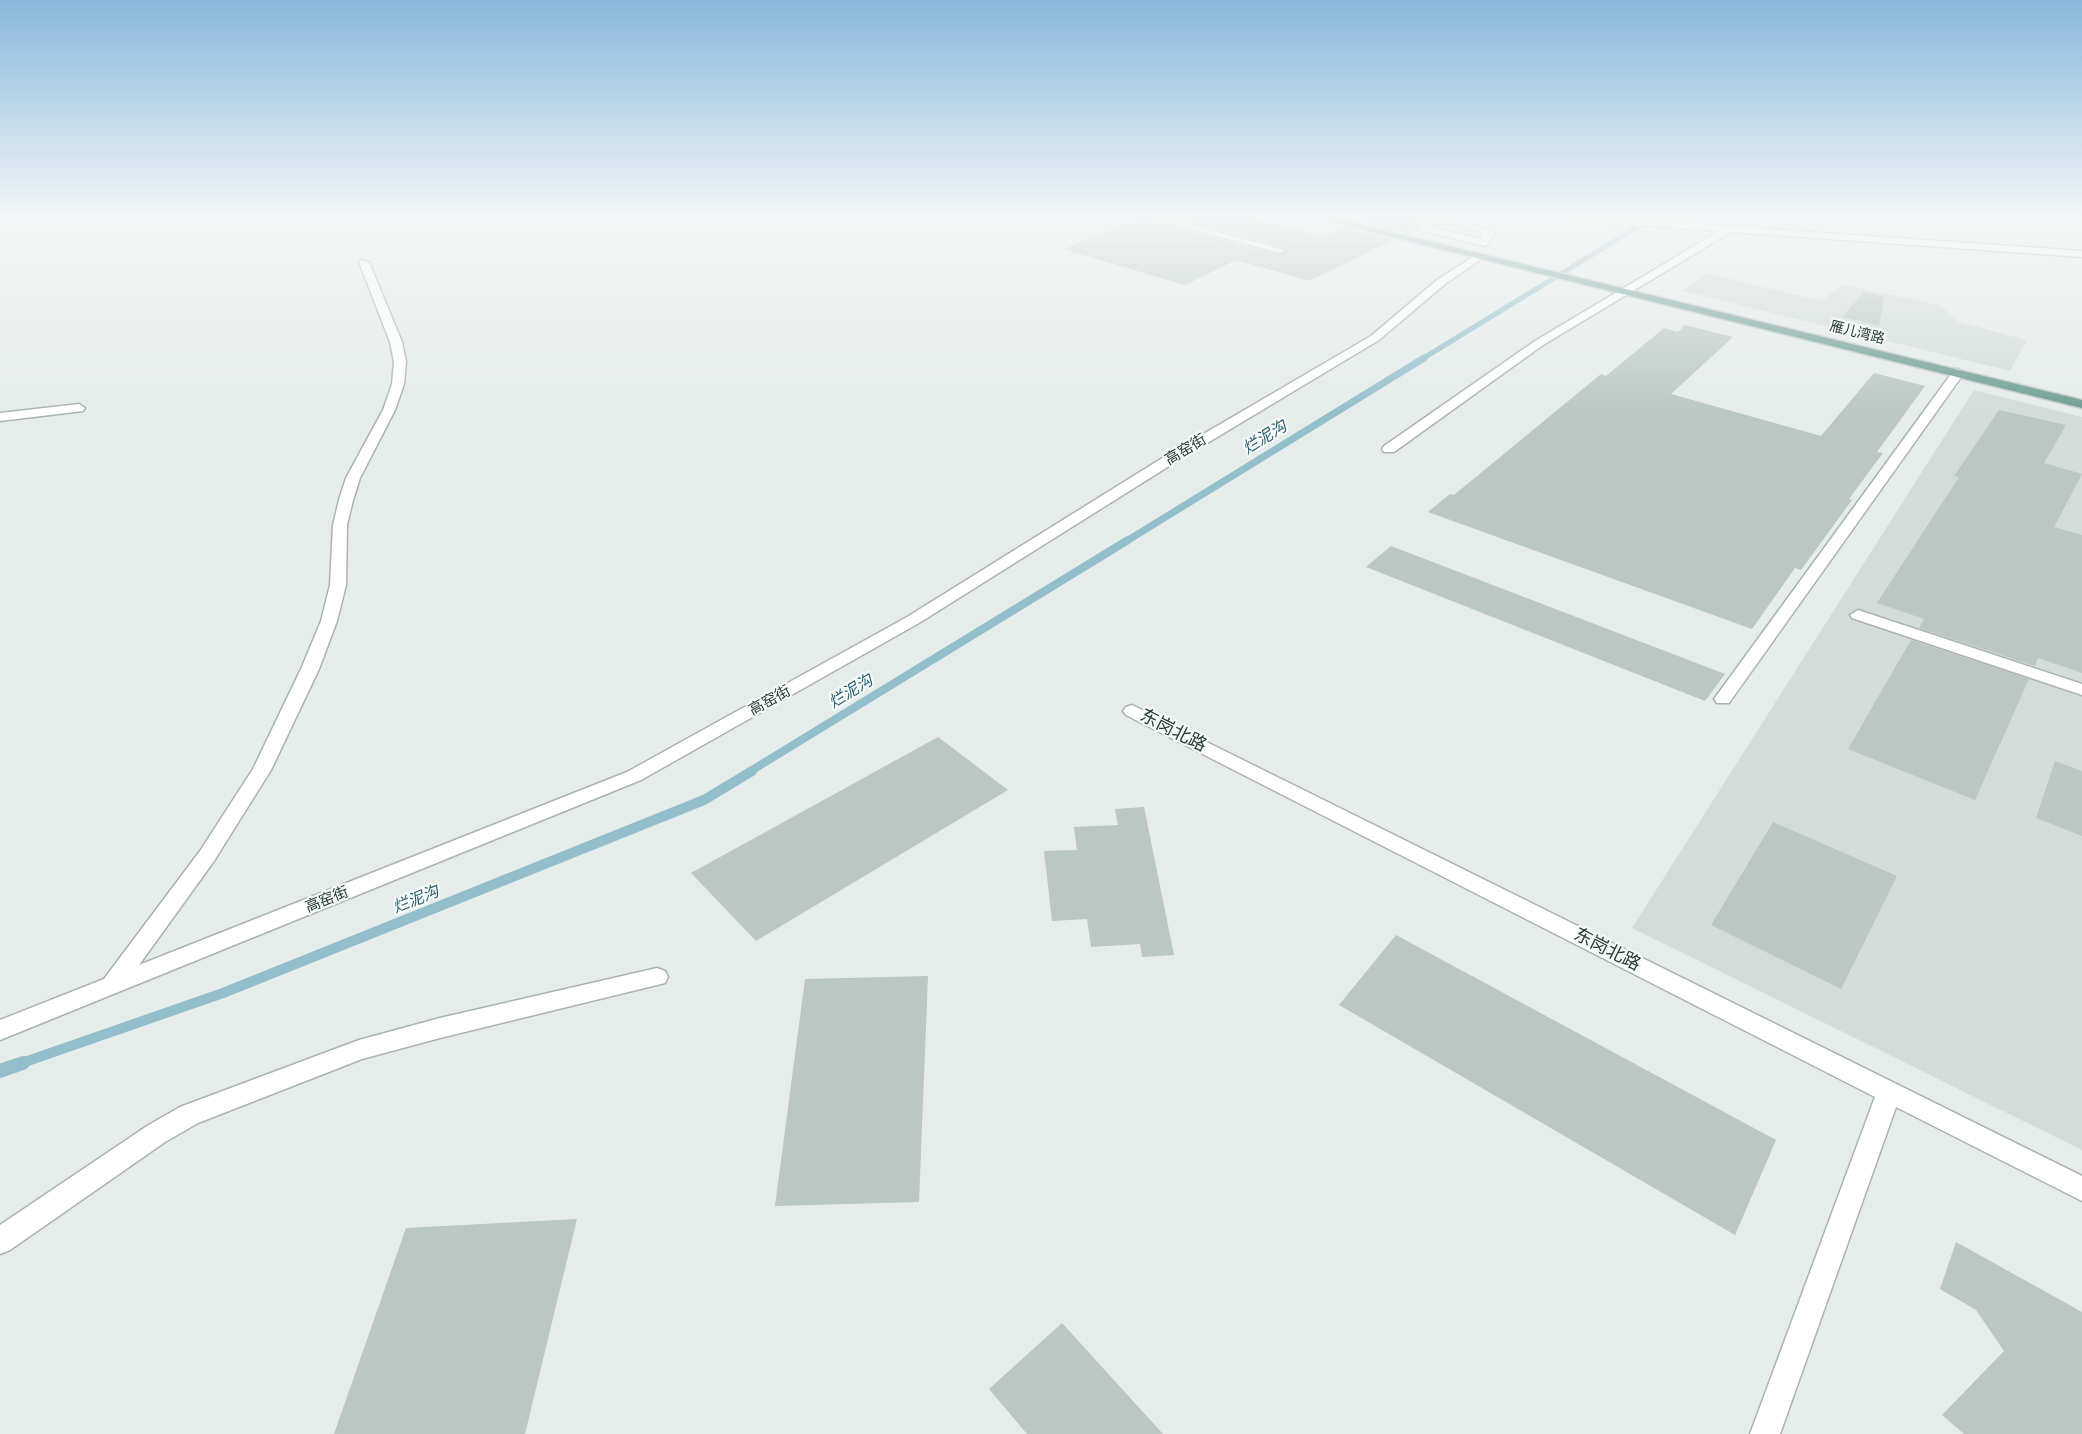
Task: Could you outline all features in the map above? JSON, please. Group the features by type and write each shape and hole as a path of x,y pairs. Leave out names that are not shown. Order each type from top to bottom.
{"main road":[{"name":"雁儿湾路","path":"1583,282 2082,404"}],"street":[{"path":"110,987 207,856 262,770 310,669 329,621 338,585 340,525 346,500 398,384 400,362 396,342 372,282"},
{"name":"高窑街","path":"0,1030 634,776 913,620 1169,460 1376,338 1441,282"},
{"path":"1389,450 1539,343 1642,282"},
{"path":"1723,699 1958,373"},
{"path":"0,417 79,408"},
{"path":"1858,615 2082,690"},
{"name":"东岗北路","path":"1132,711 2082,1189"},
{"path":"0,1241 156,1134 189,1115 359,1050 498,1014 657,977"},
{"path":"1765,1434 1889,1092"}],"shaded area":[{"path":"1694,282 1742,282 1821,301 1844,285 1939,305 1959,322 2027,340 2010,371 1683,291"},
{"path":"1974,390 2082,417 2082,1150 1632,928"}],"building":[{"path":"1175,282 1191,282 1185,285"},
{"path":"1864,292 1884,297 1879,326 1842,317"},
{"path":"1685,325 1733,337 1671,394 1821,436 1874,373 1925,386 1877,452 1883,453 1849,499 1852,500 1801,570 1795,568 1752,629 1428,512 1450,494 1454,495 1601,374 1606,376 1664,328 1678,332"},
{"path":"1999,410 2066,425 2044,463 2082,474 2054,527 2082,535 2082,673 2038,658 2035,666 1919,628 1924,619 1877,603 1959,477 1954,476"},
{"path":"1391,546 1725,674 1705,701 1366,567"},
{"path":"1911,640 2029,679 1975,800 1848,749"},
{"path":"938,737 1008,790 756,941 691,873"},
{"path":"2055,761 2082,771 2082,836 2036,818"},
{"path":"1144,807 1174,955 1142,957 1140,944 1091,947 1087,919 1052,921 1044,851 1077,850 1074,827 1118,825 1115,809"},
{"path":"1773,822 1897,876 1841,989 1711,925"},
{"path":"1396,935 1776,1140 1735,1235 1339,1005"},
{"path":"928,976 919,1202 775,1206 805,979"},
{"path":"577,1219 525,1434 334,1434 406,1228"},
{"path":"1956,1242 2082,1312 2082,1434 1964,1434 1942,1415 2004,1351 1976,1310 1940,1289"},
{"path":"1062,1323 1163,1434 1027,1434 989,1389"}],"waterway":[{"name":"烂泥沟","path":"1422,359 1548,282"},
{"name":"烂泥沟","path":"1125,542 1424,358"},
{"name":"烂泥沟","path":"749,772 1128,540"},
{"name":"烂泥沟","path":"19,1064 223,993 704,800 752,771"},
{"name":"烂泥沟","path":"0,1071 23,1063"}]}
